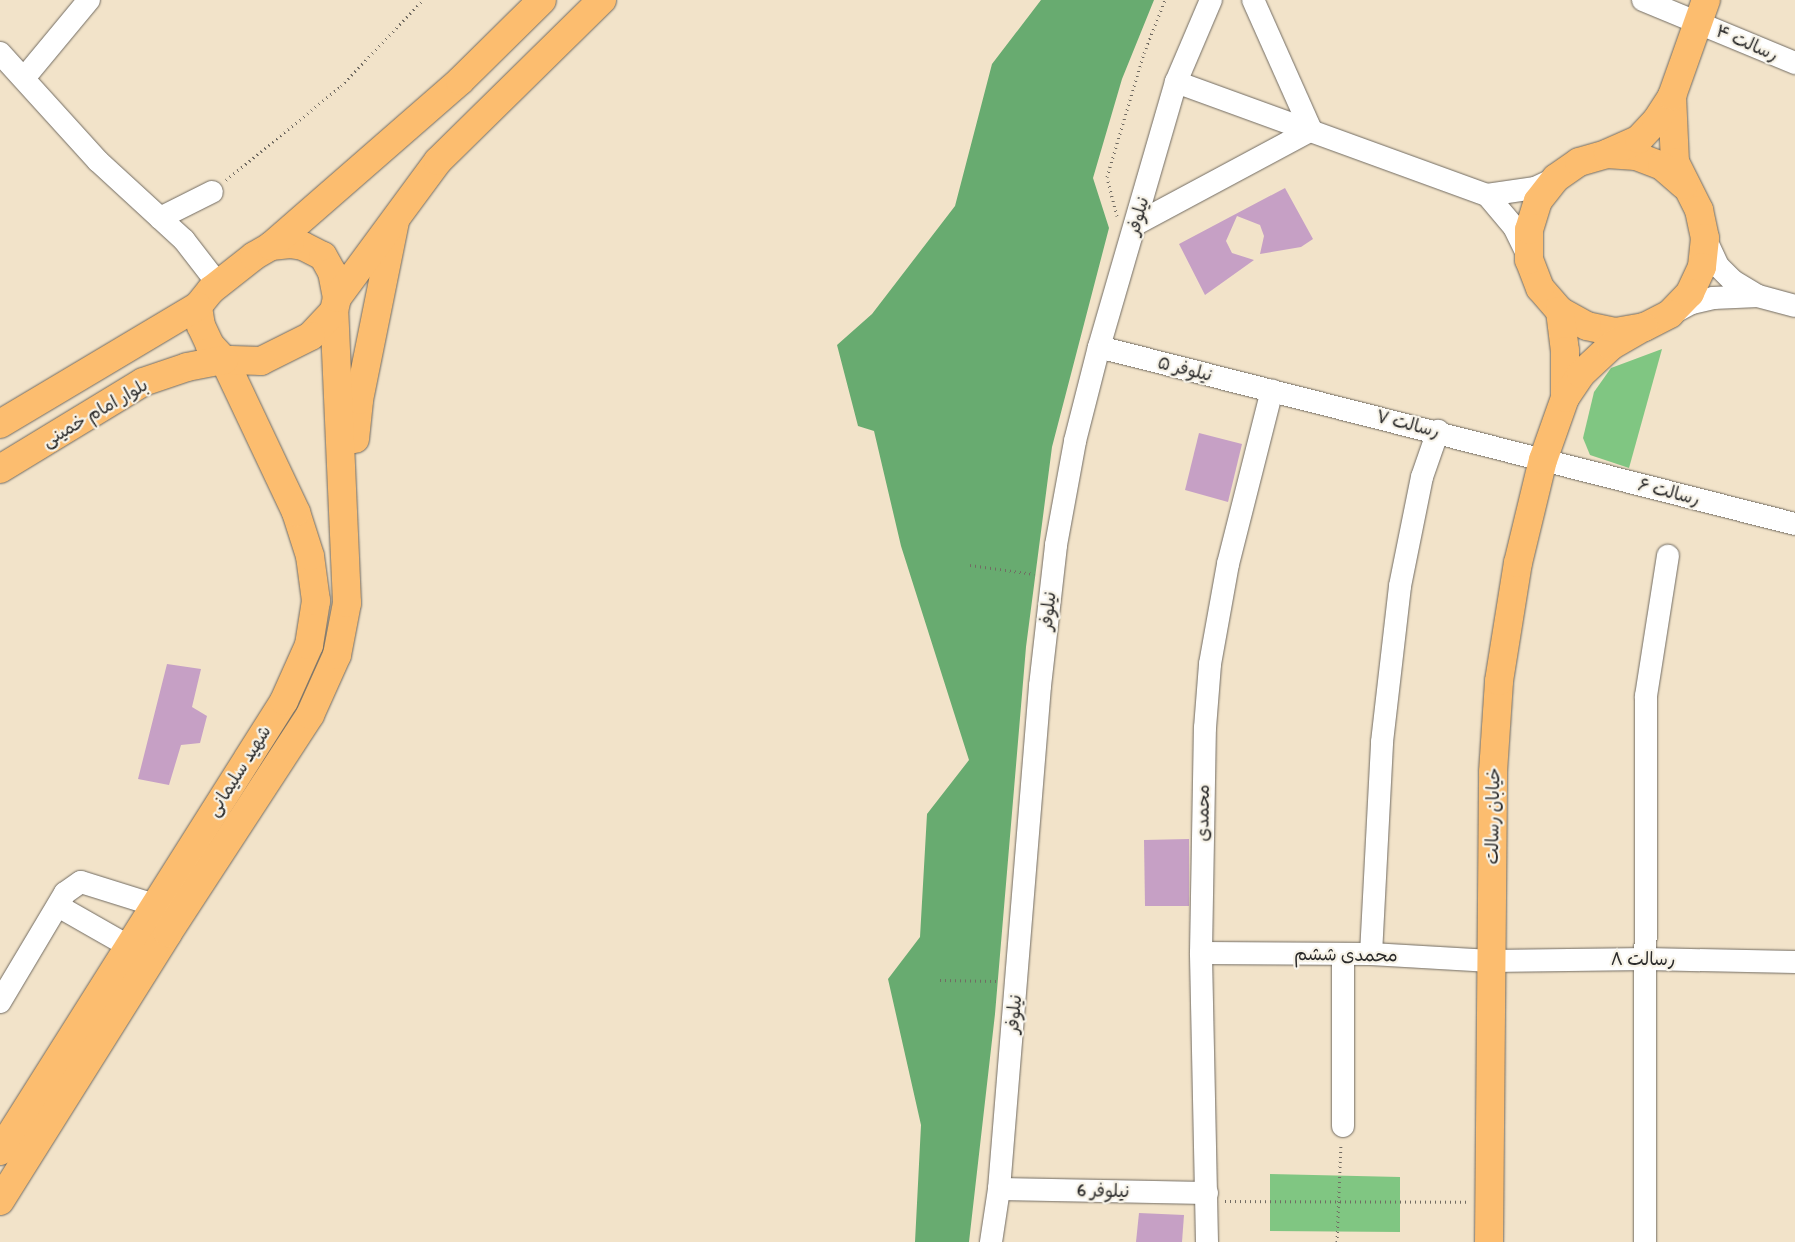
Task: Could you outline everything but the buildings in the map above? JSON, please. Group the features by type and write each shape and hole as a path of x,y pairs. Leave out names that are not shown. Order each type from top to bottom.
{"main road":[{"path":"0,424 198,306 218,284 271,246 460,81 542,0"},
{"path":"198,306 204,332 224,360 261,361 311,336 438,161 602,0"},
{"path":"1644,328 1615,332 1587,326 1560,312 1540,288 1530,260 1529,230 1538,201 1556,178 1579,162 1607,154 1640,139 1656,121 1672,96 1702,11"},
{"path":"1565,398 1581,374 1612,346 1670,314 1694,284 1702,267 1705,238 1699,210 1684,185 1675,162 1672,96"},
{"path":"1607,154 1636,156 1662,166 1684,185"},
{"path":"345,528 359,400 395,222"},
{"path":"0,1201 140,953 166,911 310,715 337,655 347,603 336,304 332,272 323,256 304,246 271,246"},
{"path":"1560,312 1565,351 1565,398"},
{"name":"بلوار امام خمینی","path":"0,469 143,382 187,367 224,360"},
{"name":"شهید سلیمانی","path":"166,911 284,700 309,645 316,601 310,556 296,512 224,360"},
{"name":"خیابان رسالت","path":"1488,1242 1493,772 1499,681 1518,563 1543,460 1565,398"},
{"path":"0,1151 140,953"}],"street":[{"path":"25,77 89,0"},
{"name":"نیلوفر","path":"991,1242 999,1190 1022,890 1052,577 1076,440 1098,347 1136,224 1176,82 1212,0"},
{"path":"1253,0 1311,130"},
{"name":"رسالت ۴","path":"1644,0 1702,11 1795,63"},
{"path":"0,53 25,77 98,161 184,240 218,284"},
{"path":"1176,82 1487,195 1528,190 1556,178"},
{"path":"1136,224 1311,130"},
{"path":"160,218 212,192"},
{"path":"1487,195 1514,227 1530,260"},
{"path":"1705,238 1718,266 1733,281 1758,296 1795,306"},
{"path":"1670,314 1692,303 1706,300 1758,296"},
{"name":"نیلوفر ۵","path":"1098,347 1272,390"},
{"name":"رسالت ۷","path":"1272,390 1438,431 1543,460"},
{"name":"محمدی","path":"1207,1242 1201,953 1202,818 1210,664 1228,564 1272,390"},
{"path":"1371,954 1382,742 1400,586 1422,477 1438,431"},
{"name":"رسالت ۶","path":"1543,460 1795,524"},
{"path":"1644,1242 1647,959 1646,696 1668,556"},
{"path":"0,1002 65,893 81,882 166,911"},
{"path":"58,906 140,953"},
{"name":"محمدی ششم","path":"1201,953 1371,954 1491,960"},
{"path":"1343,954 1343,1126"},
{"name":"۸ رسالت","path":"1491,960 1647,959 1795,962"},
{"name":"نیلوفر 6","path":"999,1190 1207,1197"}],"path":[{"path":"212,192 341,86 423,0"},
{"path":"970,565 1052,577"},
{"path":"940,980 1016,981"},
{"path":"1337,1242 1337,1202 1343,1126"},
{"path":"1207,1197 1337,1202 1489,1202"}],"green space":[{"path":"1041,0 1154,0 1122,79 1093,178 1109,228 1052,447 1026,647 995,1014 969,1242 915,1242 921,1125 888,979 920,937 927,814 969,760 901,546 874,431 858,426 837,345 872,314 955,206 992,64"},
{"path":"1662,349 1629,468 1590,455 1583,438 1594,392 1611,368"},
{"path":"1270,1174 1400,1177 1400,1232 1270,1231"}]}
